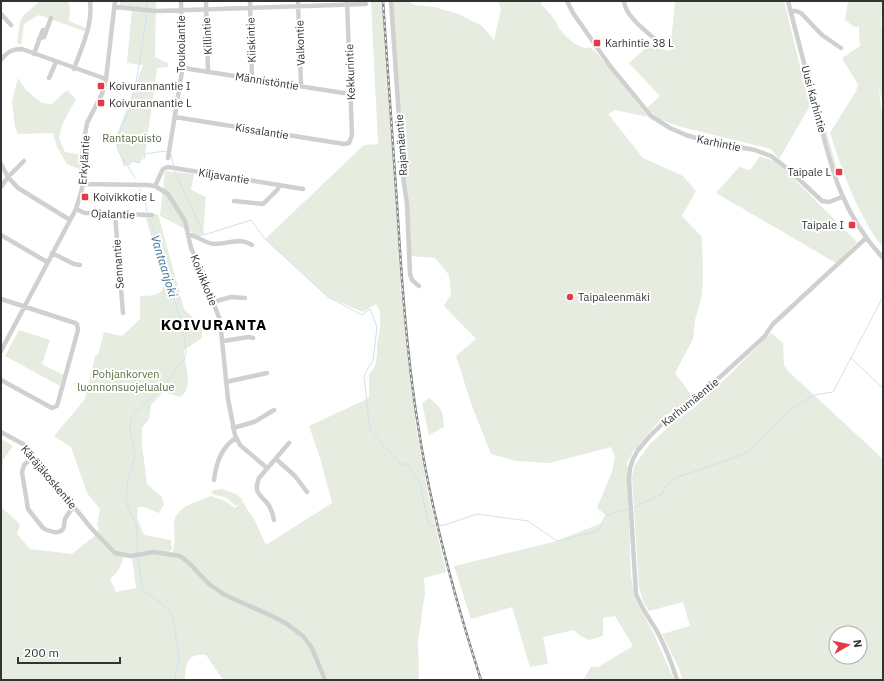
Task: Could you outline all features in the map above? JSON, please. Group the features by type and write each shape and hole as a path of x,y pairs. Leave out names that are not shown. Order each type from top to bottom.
{"street":[{"path":"74,68 89,27 91,8 90,1"},
{"name":"Erkyläntie","path":"1,351 76,209 80,198 83,184 83,146 85,133 87,123 102,94 106,79 115,1"},
{"name":"Toukolantie","path":"168,158 183,68 181,1"},
{"name":"Killintie","path":"206,1 208,72"},
{"name":"Kiiskintie","path":"250,1 252,78"},
{"name":"Valkontie","path":"298,1 301,86"},
{"name":"Rajamäentie","path":"391,1 403,176 407,204 410,274 412,280 419,286"},
{"name":"Karhintie","path":"567,1 572,13 610,66 651,116 670,128 686,135 710,142 755,150 771,156 788,169 822,201 829,202 842,197"},
{"path":"624,1 624,5 640,26 656,40"},
{"name":"Uusi Karhintie","path":"788,1 828,152 842,197"},
{"path":"115,7 156,12 299,7 347,3 366,4"},
{"name":"Kekkurintie","path":"347,3 352,135 350,143"},
{"path":"790,11 796,10 801,13 822,35 841,48"},
{"path":"2,16 11,25"},
{"path":"34,54 42,32 43,30 46,30 51,18"},
{"path":"1,60 5,54 13,49 22,50 106,79"},
{"path":"49,78 56,62"},
{"name":"Männistöntie","path":"183,68 350,94"},
{"name":"Kissalantie","path":"175,117 344,144 350,143"},
{"path":"1,187 8,177 24,161"},
{"path":"1,164 8,177 25,193 70,220"},
{"name":"Kiljavantie","path":"156,186 164,169 168,167 303,189"},
{"path":"83,184 156,186"},
{"path":"234,201 263,204 278,189 279,185"},
{"name":"Koivikkotie","path":"156,186 168,194 185,222 191,248 205,277 220,320 226,382 236,438 240,445 267,468"},
{"path":"842,197 866,238 883,258"},
{"name":"Ojalantie","path":"76,209 85,213 152,216"},
{"name":"Sennantie","path":"115,214 122,313"},
{"path":"1,235 48,262"},
{"path":"189,235 193,235 202,241 215,244 243,241 252,245"},
{"name":"Karhumäentie","path":"677,680 674,669 658,632 640,606 636,594 629,479 633,459 638,450 666,420 695,400 764,337 774,324 866,238"},
{"path":"52,253 74,264 80,264"},
{"path":"213,302 231,297 245,298"},
{"path":"1,299 75,323 78,327 57,406 52,408 1,380"},
{"path":"223,341 249,337 253,338"},
{"path":"226,382 267,373"},
{"path":"233,428 254,422 274,410"},
{"name":"Käräjäkoskentie","path":"1,432 23,444 92,529 115,553 131,556 154,552 180,556 210,584 225,595 287,624 303,636 312,648 325,680"},
{"path":"214,480 217,464 222,452 228,444 236,438"},
{"path":"274,520 272,510 258,494 257,484 259,478 289,443"},
{"path":"33,457 24,465 22,472 28,509 42,528 56,532 61,531 64,528 65,520 74,506"},
{"path":"276,459 295,476 307,492"}],"green space":[{"path":"40,1 68,1 70,7 69,21 86,28 84,31 39,15 24,24 21,45 17,43 20,21 24,15"},
{"name":"Rantapuisto","path":"120,1 156,1 155,57 168,63 168,67 157,68 145,154 140,163 133,161 124,167 115,140 143,65 127,63 132,9 120,8"},
{"name":"Pohjankorven luonnonsuojelualue","path":"371,1 382,1 402,277 400,290 403,292 410,370 417,419 415,420 428,493 446,572 424,578 425,593 418,641 419,677 417,680 223,680 206,655 199,655 194,656 188,661 185,680 1,680 1,507 20,524 17,534 30,549 72,554 97,534 100,509 87,493 71,447 54,436 85,399 95,356 98,355 104,332 122,336 140,319 140,296 153,295 162,290 164,281 145,215 158,214 184,309 202,326 202,338 184,350 188,382 184,393 180,397 163,392 151,405 149,419 142,428 142,445 147,484 162,497 164,504 159,513 144,507 138,507 137,518 144,535 171,540 172,549 167,554 154,552 124,556 119,569 110,579 116,592 136,588 132,557 154,554 172,555 174,548 175,519 181,510 192,503 211,496 225,501 235,508 242,501 255,521 266,545 332,503 321,461 309,426 369,398 369,375 375,366 377,356 380,312 376,304 363,312 328,297 265,239 364,145 378,144"},
{"path":"408,1 414,5 434,7 458,14 482,26 494,40 501,9 498,1 539,1 557,22 560,30 567,37 579,46 589,47 596,52 648,117 615,110 608,114 643,158 683,176 696,191 682,216 702,237 702,295 695,320 693,339 675,373 693,397 662,418 633,452 627,463 631,575 634,597 654,634 674,680 583,680 591,667 598,667 633,646 615,616 603,618 603,636 589,640 579,635 574,630 543,637 548,664 530,667 512,607 471,619 454,566 557,541 602,523 606,515 597,508 612,472 615,457 611,447 550,463 516,461 491,454 472,406 456,356 476,339 444,306 451,294 449,275 435,258 411,256 391,2"},
{"path":"675,1 784,1 810,106 779,159 771,149 681,127 659,119 647,108 660,96 629,63 648,46 670,51"},
{"path":"848,1 883,1 881,26 883,26 883,106 878,83 883,120 883,247 860,211 850,189 830,133 856,91 858,85 842,58 860,46 859,27 854,27 845,20"},
{"path":"18,78 26,90 42,103 52,104 67,90 76,99 62,125 59,138 65,152 83,155 81,170 67,164 57,147 53,133 18,134 15,127 12,101"},
{"path":"814,91 823,118 837,170 833,165"},
{"path":"760,156 778,163 857,242 836,263 716,193 739,167 750,170"},
{"path":"165,171 194,174 191,190 206,197 203,236 199,236 160,216"},
{"path":"19,330 50,340 42,364 63,375 60,386 5,356"},
{"path":"771,333 783,343 784,365 788,371 883,459 883,680 682,680 679,668 662,634 690,626 683,602 649,611 643,602 639,587 632,477 634,466 650,444 677,419 694,408"},
{"path":"429,398 437,404 441,410 444,427 429,435 422,403"},
{"path":"1,439 13,446 3,460 1,489"},
{"path":"222,489 236,494 243,500 236,506 225,497 211,493 213,490"}],"waterway":[{"name":"Vantaanjoki","path":"147,1 147,7"},
{"name":"Vantaanjoki","path":"135,178 118,150 117,144 118,136 130,108 138,72 147,14"},
{"path":"144,159 145,154 167,152"},
{"path":"171,155 174,167"},
{"path":"128,165 133,161 140,163"},
{"path":"174,170 204,235 251,220 265,239 328,297 362,315 370,309 377,327 373,361 364,377 370,430 403,466 407,463 420,483 429,526 445,525 477,514 528,521 557,541 598,531 606,515 630,509"},
{"name":"Vantaanjoki","path":"139,188 145,201 147,212"},
{"name":"Vantaanjoki","path":"137,552 137,527 126,500 128,480 135,456 130,428 132,416 163,387 185,358 186,351 182,325 150,219"},
{"path":"633,508 662,494 665,487 678,477 742,455 752,449 757,442 795,406 814,395 833,392 883,297"},
{"path":"851,358 883,388"},
{"name":"Vantaanjoki","path":"138,557 142,589 164,606 173,617 179,657 175,680"}],"railway":[{"path":"383,1 403,296 414,399 423,457 444,554 481,680"}],"place":[{"name":"Karhintie 38 L","path":"597,43"},
{"name":"Koivurannantie I","path":"101,86"},
{"name":"Koivurannantie L","path":"101,103"},
{"name":"Taipale L","path":"839,172"},
{"name":"Koivikkotie L","path":"85,197"},
{"name":"Taipale I","path":"852,225"},
{"name":"Taipaleenmäki","path":"570,297"}],"district":[{"name":"KOIVURANTA","path":"214,325"}]}
